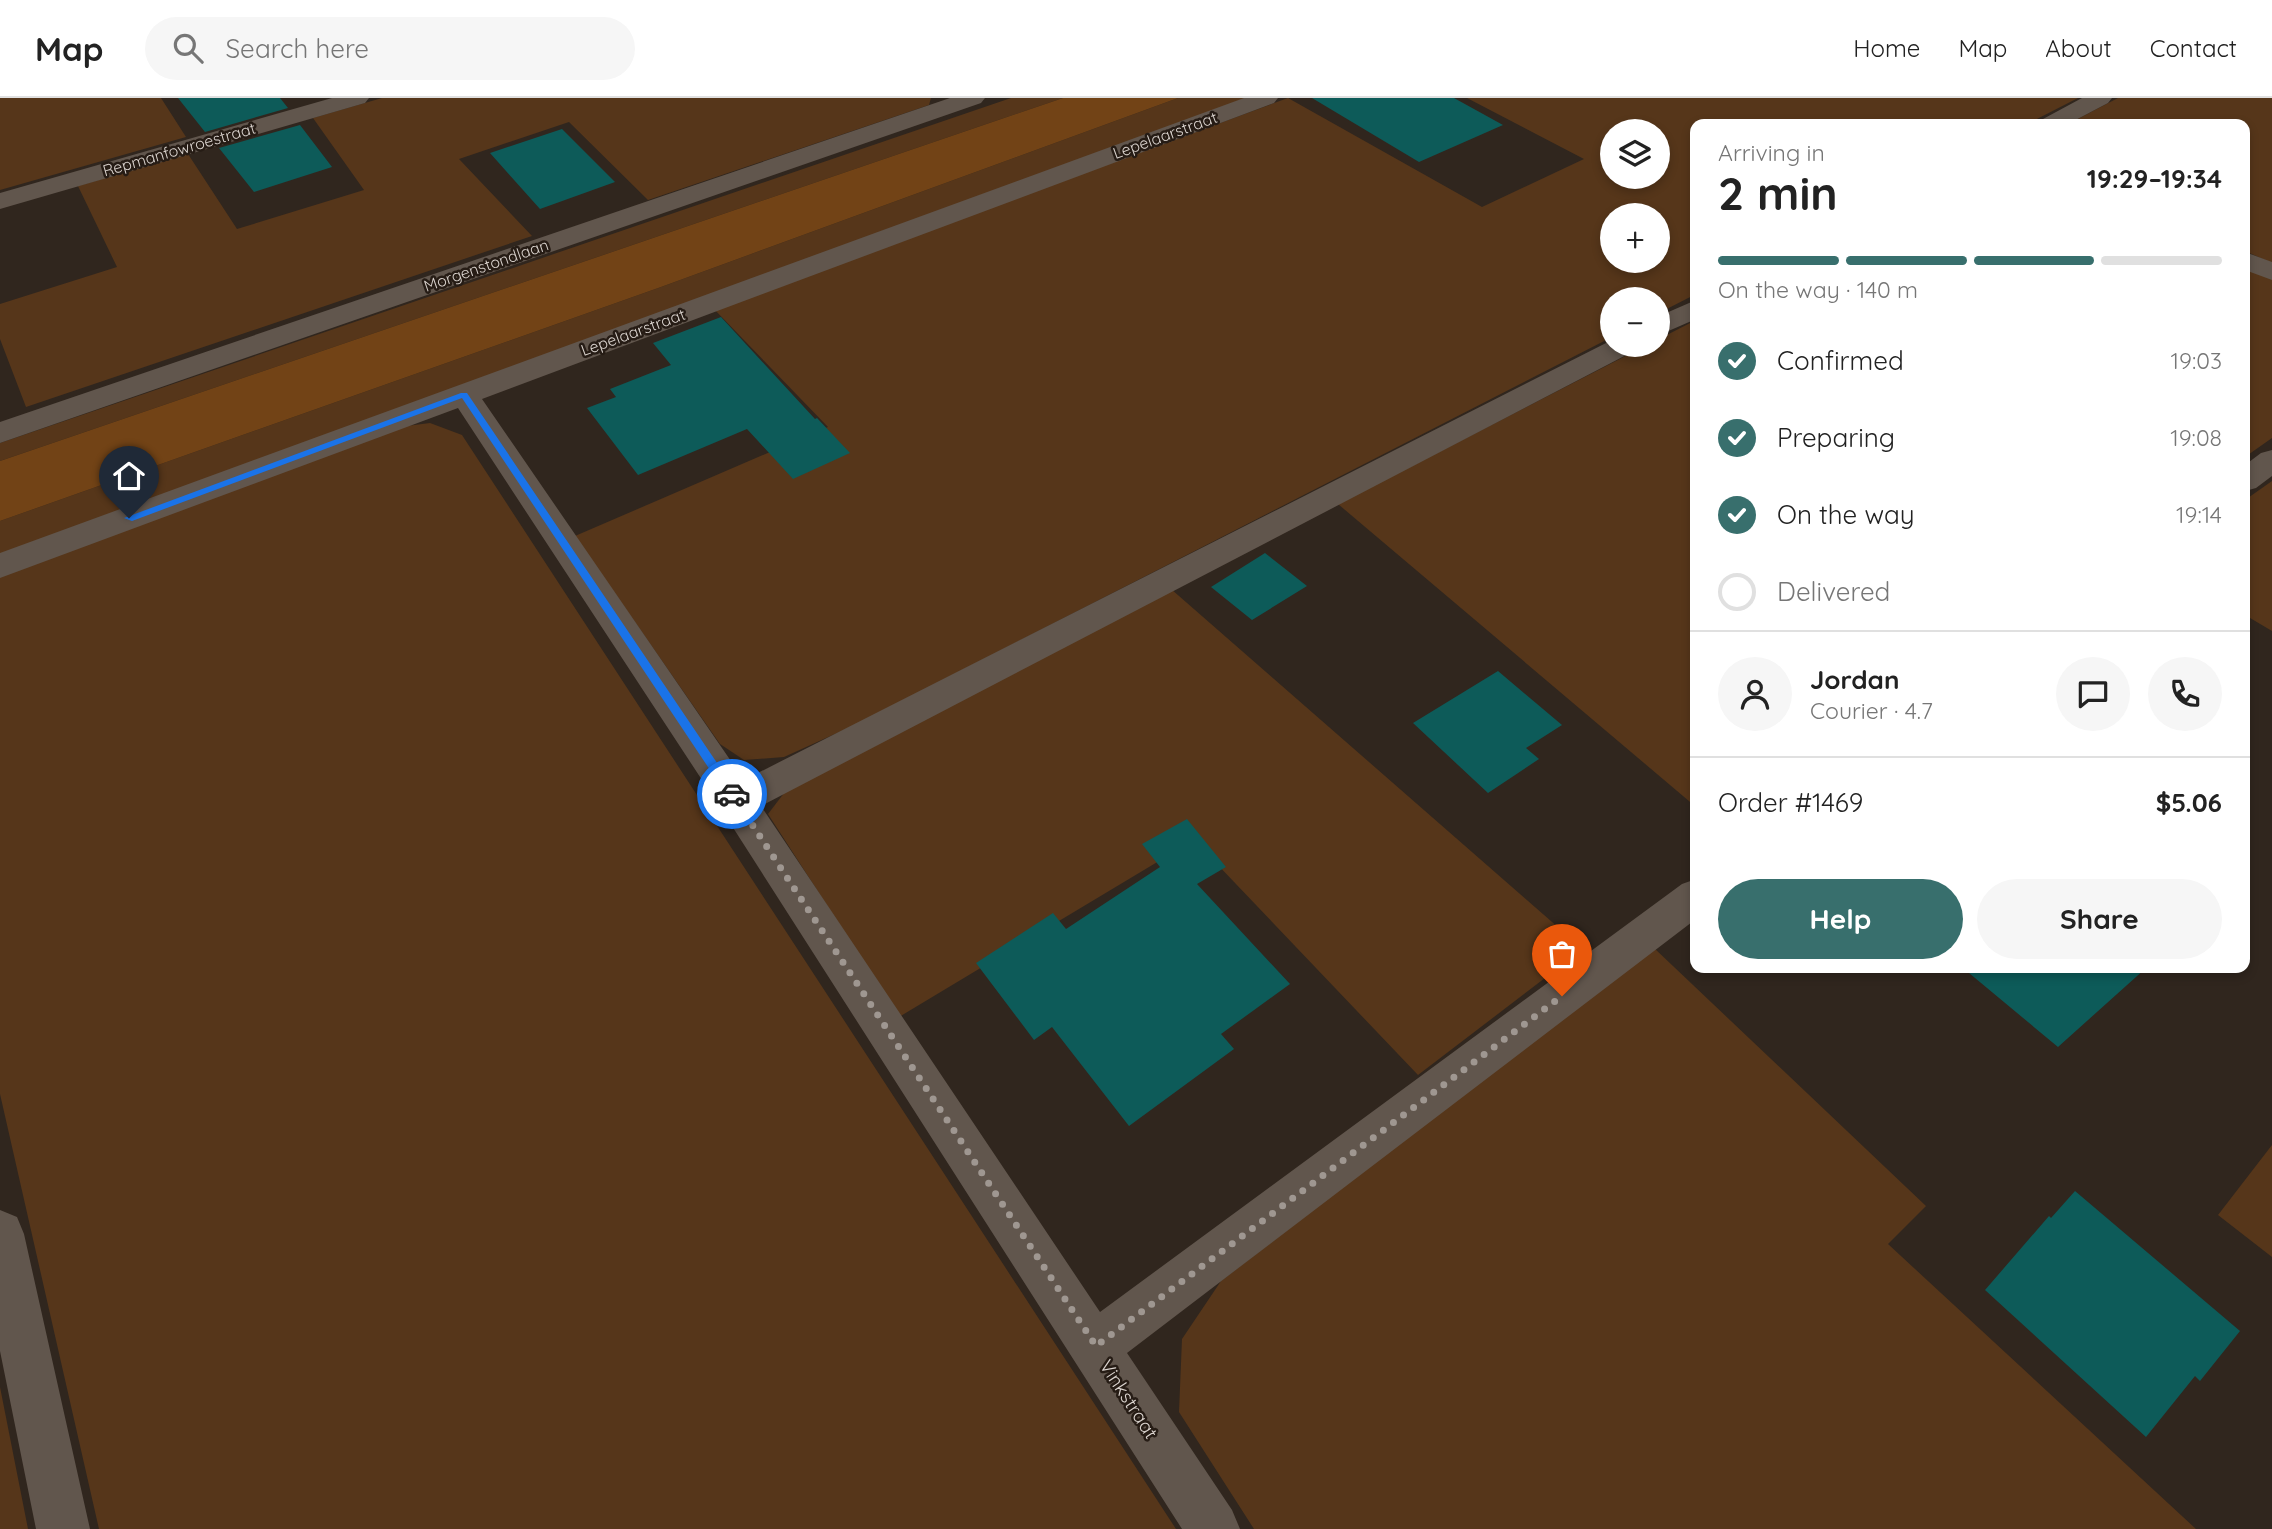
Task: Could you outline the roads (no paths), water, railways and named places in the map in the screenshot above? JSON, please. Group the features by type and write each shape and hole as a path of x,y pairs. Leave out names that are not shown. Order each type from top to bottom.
{"street":[{"name":"Repmanfowroestraat","path":"0,201 357,98"},
{"name":"Lepelaarstraat","path":"0,566 1266,98"},
{"path":"2060,119 2100,98"},
{"name":"Morgenstondlaan","path":"0,433 966,99"},
{"path":"2250,262 2272,272"},
{"path":"1670,321 1690,311"},
{"path":"737,801 1601,357"},
{"name":"Vinkstraat","path":"464,394 737,801 1096,1346 1213,1529"},
{"path":"2250,477 2272,460"},
{"path":"1096,1346 1690,900"},
{"path":"0,1234 63,1529"}]}
